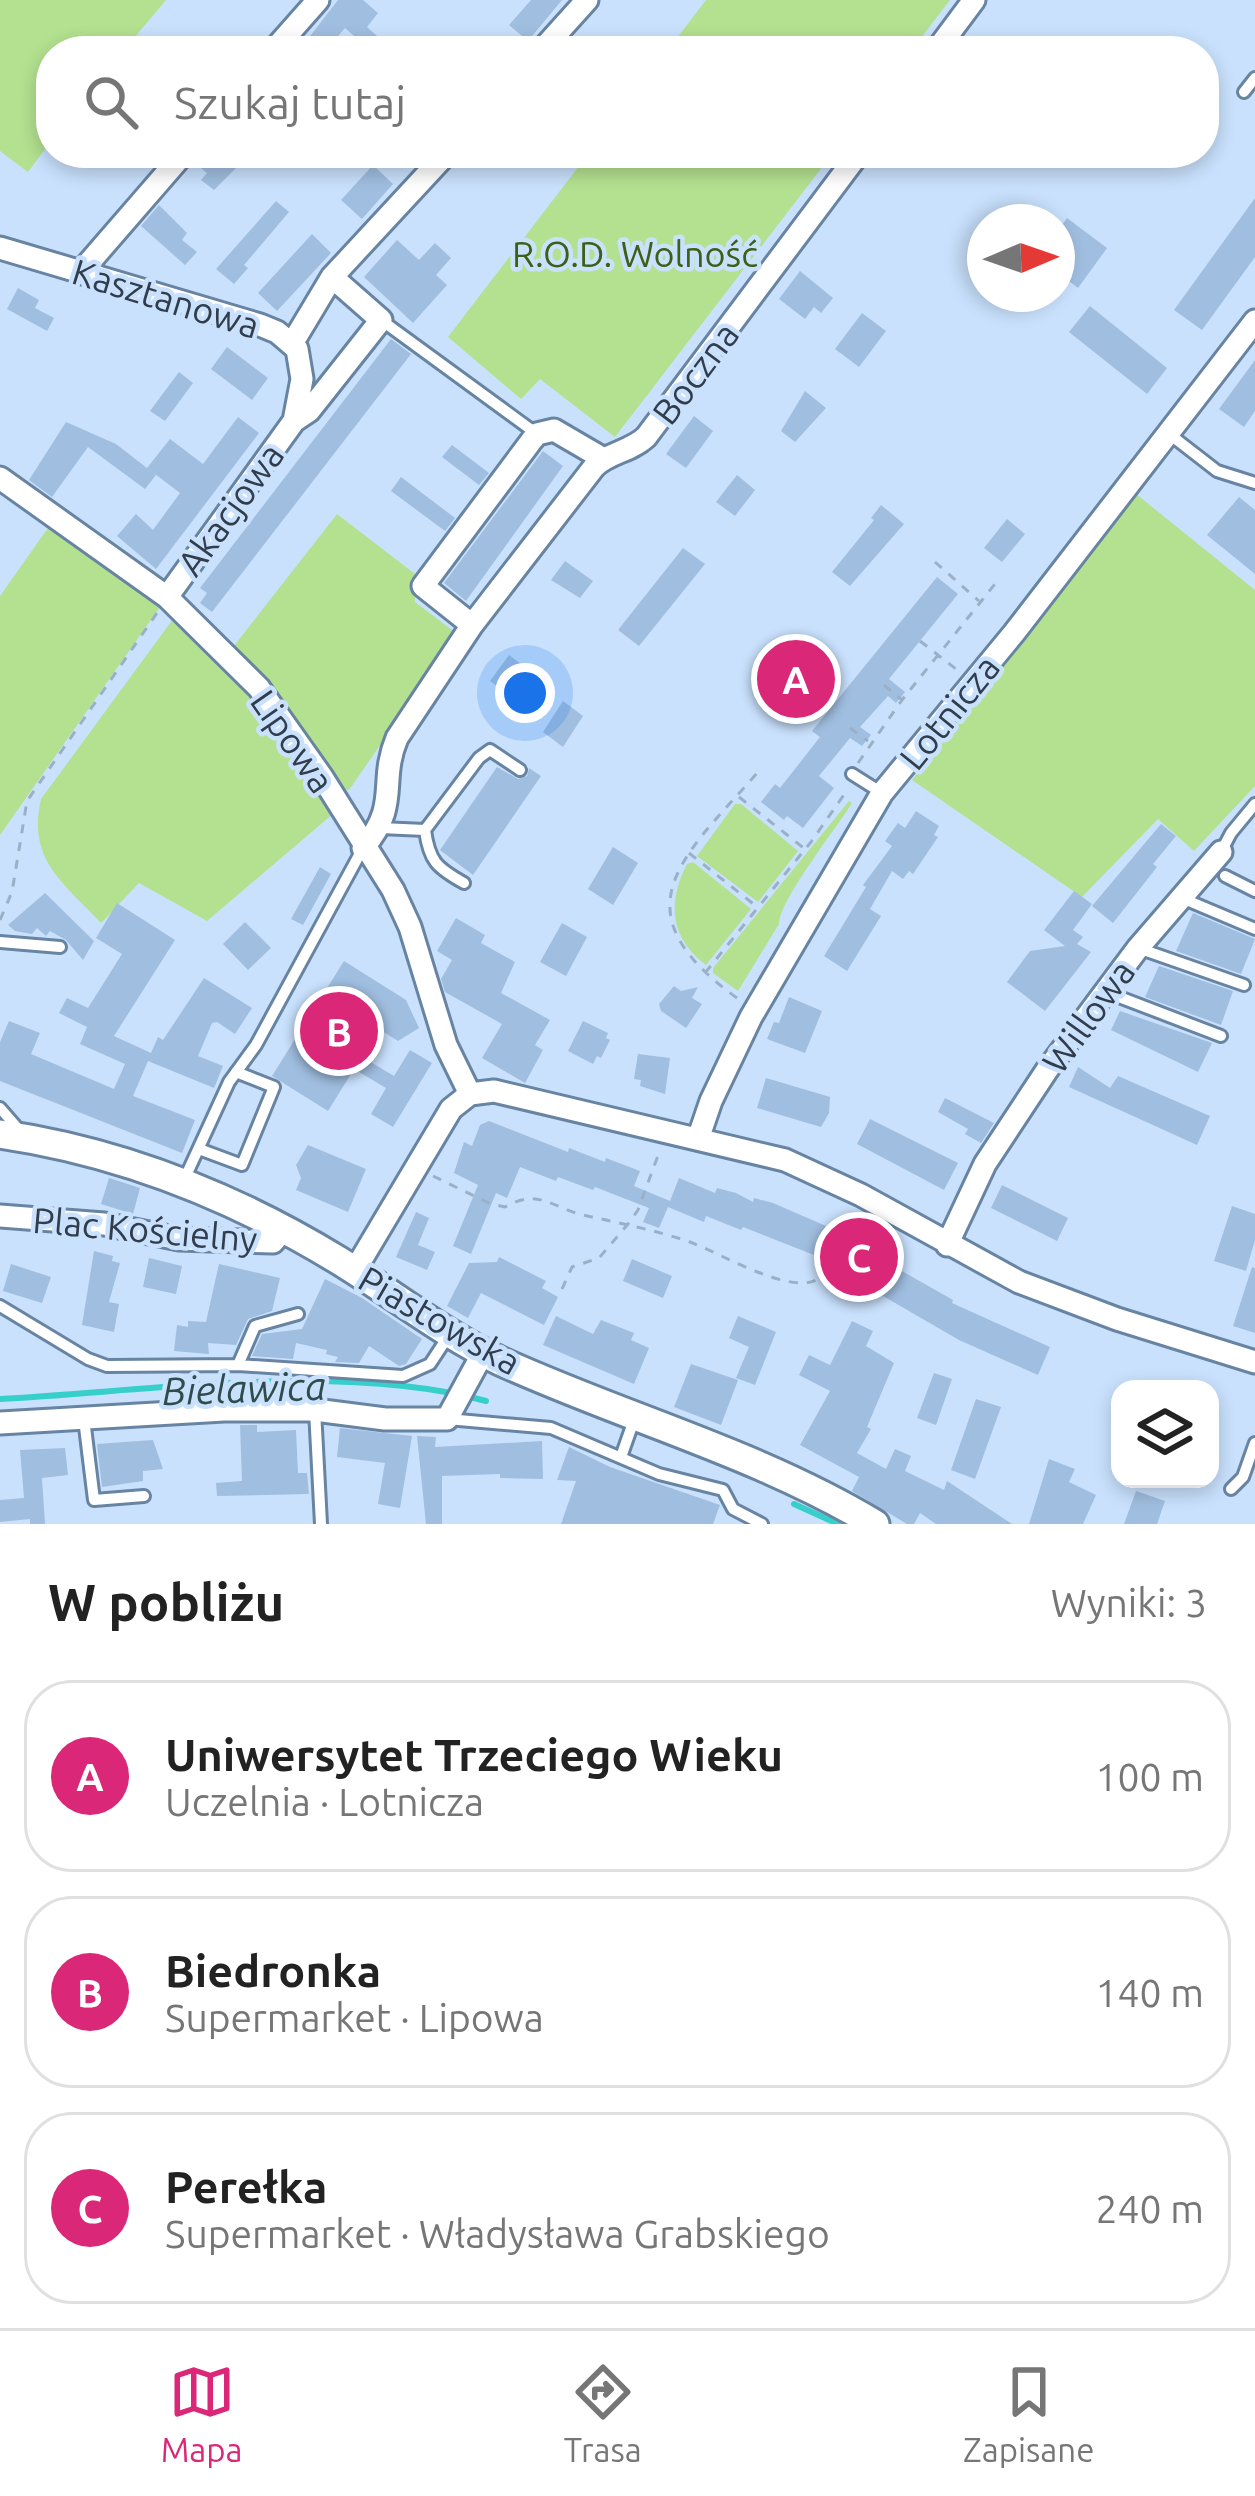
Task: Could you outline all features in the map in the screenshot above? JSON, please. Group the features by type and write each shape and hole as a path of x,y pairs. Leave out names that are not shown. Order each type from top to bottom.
{"main road":[{"name":"Piastowska","path":"13,1136 184,1180 355,1270 483,1353 784,1474 875,1524"}],"street":[{"path":"286,36 317,0"},
{"path":"555,36 587,0"},
{"path":"947,36 974,0"},
{"path":"80,273 171,168"},
{"path":"293,342 332,277 433,168"},
{"name":"Boczna","path":"380,828 397,738 472,625 602,458 632,449 646,437 848,168"},
{"name":"Kasztanowa","path":"0,248 260,325 293,342 302,379"},
{"path":"332,277 381,320"},
{"name":"Akacjowa","path":"166,597 294,421 310,411 381,320"},
{"name":"Lotnicza","path":"698,1139 710,1101 751,1017 882,794 1014,633 1255,321"},
{"name":"Akacjowa","path":"294,421 302,379"},
{"path":"472,625 423,586 538,434 554,430 602,458"},
{"name":"Lipowa","path":"0,478 166,597 259,688 393,890 410,927 429,998 470,1094"},
{"path":"363,848 380,828"},
{"name":"Willowa","path":"947,1245 985,1164 1047,1070 1138,948 1221,852"},
{"path":"355,1270 451,1109 470,1094 508,1093 785,1160 861,1195 1019,1282 1255,1362"},
{"name":"Plac Kościelny","path":"0,1216 104,1224 179,1239 273,1242 284,1229"},
{"path":"0,1423 315,1410 385,1418 457,1401 483,1353"}],"lane":[{"path":"1244,92 1255,78"},
{"path":"381,320 538,434"},
{"path":"1168,433 1217,471 1255,483"},
{"path":"464,883 436,867 428,855 425,830 490,750 520,770"},
{"path":"852,774 882,794"},
{"name":"Willowa","path":"1221,852 1255,804"},
{"path":"380,828 425,830"},
{"path":"184,1180 236,1072 256,1045 363,848"},
{"path":"1225,876 1255,892"},
{"path":"1184,898 1255,928"},
{"path":"0,942 60,947"},
{"path":"1138,948 1244,985"},
{"path":"1106,992 1221,1036"},
{"path":"199,1149 242,1166 274,1087 236,1072"},
{"path":"0,1108 13,1136"},
{"path":"0,1306 107,1366 238,1365 403,1376 423,1370 451,1332"},
{"path":"238,1365 255,1326 298,1314"},
{"path":"457,1401 532,1424 659,1474 723,1490 733,1509 762,1524"},
{"path":"315,1410 321,1524"},
{"path":"621,1457 636,1415"},
{"path":"84,1418 94,1500 144,1496"},
{"path":"1231,1489 1243,1478 1255,1443"}],"path":[{"path":"935,562 980,602"},
{"path":"859,760 995,584"},
{"path":"0,920 12,892 27,801 166,597"},
{"path":"920,641 964,674"},
{"path":"884,685 902,700"},
{"path":"850,728 869,743"},
{"path":"742,1000 705,973 673,933 667,905 670,888 689,854 759,771"},
{"path":"738,795 805,849"},
{"path":"705,973 845,797"},
{"path":"689,854 758,907"},
{"path":"562,1289 572,1267 599,1258 638,1210 666,1131"},
{"path":"426,1173 491,1204 505,1207 530,1197 577,1214 628,1224 804,1284 821,1278 842,1252 861,1244"},
{"path":"861,1227 861,1244"},
{"path":"861,1244 869,1249 882,1241"}],"green space":[{"path":"0,0 166,0 136,36 36,36 36,161 28,172 0,151"},
{"path":"706,0 950,0 922,36 678,36"},
{"name":"R.O.D. Wolność","path":"578,168 821,168 615,437 540,379 521,399 448,337"},
{"path":"1136,494 1255,590 1255,786 1194,851 1158,819 1082,897 912,780"},
{"path":"337,514 415,574 415,602 452,630 451,643 349,790 343,789 234,646"},
{"path":"50,525 162,604 0,835 0,596"},
{"path":"176,615 248,689 334,813 207,921 139,883 101,923 51,869 39,838 41,799"},
{"path":"849,801 738,991 713,973 713,968"},
{"path":"735,804 798,851 758,902 697,856"},
{"path":"693,862 751,909 706,965 685,943 676,919 676,892 687,864"}],"building":[{"path":"338,0 363,0 378,13 367,27 377,36 354,36 345,28 338,36 310,36"},
{"path":"531,0 562,0 532,36 522,36 509,25"},
{"path":"201,168 236,168 214,190 201,180 207,173"},
{"path":"370,168 393,184 362,219 341,200"},
{"path":"1255,198 1255,257 1202,330 1174,310"},
{"path":"276,201 289,212 234,284 216,269"},
{"path":"159,205 187,233 182,240 197,252 185,265 141,226"},
{"path":"1075,224 1107,248 1078,288 1075,286"},
{"path":"312,234 331,253 277,311 258,293"},
{"path":"397,240 419,260 435,243 451,258 436,275 447,285 413,323 364,277"},
{"path":"800,271 833,298 821,313 814,307 805,319 779,299"},
{"path":"18,288 39,300 35,308 54,318 47,331 7,309"},
{"path":"1090,306 1167,368 1147,394 1069,332"},
{"path":"862,313 886,331 859,367 835,349"},
{"path":"391,339 411,354 212,612 200,603 207,593 200,588"},
{"path":"227,347 268,378 252,400 211,369"},
{"path":"1255,360 1255,411 1244,427 1219,409"},
{"path":"179,372 193,383 165,421 150,411"},
{"path":"805,391 826,408 795,442 781,431"},
{"path":"694,416 713,431 686,468 666,454"},
{"path":"238,417 259,433 156,569 117,536 136,514 153,530 180,493 147,468 170,439 203,464"},
{"path":"66,422 116,444 156,475 145,489 88,447 52,497 29,480"},
{"path":"452,445 489,473 479,485 442,457"},
{"path":"543,451 563,466 466,601 444,583"},
{"path":"737,475 755,490 735,516 716,502"},
{"path":"401,477 455,518 445,531 391,491"},
{"path":"1239,497 1255,510 1255,574 1207,535"},
{"path":"881,505 904,524 850,586 832,572"},
{"path":"1007,519 1025,534 1002,562 984,548"},
{"path":"683,548 705,564 639,646 618,630"},
{"path":"565,561 593,581 580,598 551,580"},
{"path":"937,577 958,594 889,679 905,692 896,703 888,696 860,727 871,735 862,746 850,738 819,776 834,788 803,828 787,816 784,820 761,802 775,784 780,788 820,737 812,731"},
{"path":"509,655 536,675 523,693 515,687 509,695 490,681"},
{"path":"563,701 583,716 563,747 543,732"},
{"path":"497,767 518,779 527,776 529,768 541,776 473,875 440,850"},
{"path":"916,811 939,826 934,835 938,837 913,874 909,871 903,879 892,871 870,909 881,916 847,971 824,956 863,885 892,846 885,841 898,823 905,828"},
{"path":"1161,824 1176,836 1113,923 1092,906"},
{"path":"613,847 638,863 613,905 588,889"},
{"path":"320,867 331,874 303,925 291,919"},
{"path":"1074,891 1092,904 1073,930 1083,937 1077,944 1091,952 1045,1011 1007,982 1030,951 1065,946 1044,930"},
{"path":"45,893 94,941 83,960 66,940 50,931 46,936 37,928 32,934 8,925"},
{"path":"117,903 175,940 114,1036 151,1053 204,978 252,1008 235,1034 212,1023 198,1056 223,1066 214,1088 148,1061 133,1096 195,1120 182,1153 0,1081 0,1042 9,1021 40,1033 31,1054 114,1089 125,1064 80,1044 87,1027 59,1013 67,998 88,1008 122,954 96,938"},
{"path":"1193,913 1255,939 1241,974 1176,951"},
{"path":"456,918 485,935 481,943 515,962 501,993 550,1020 535,1045 543,1050 525,1083 482,1058 502,1024 445,992 441,979 452,960 437,951"},
{"path":"245,922 271,948 248,970 223,944"},
{"path":"562,923 587,937 566,976 540,962"},
{"path":"344,961 406,1000 419,1028 398,1041 379,1029 362,1057 394,1076 410,1050 432,1063 393,1127 371,1114 386,1088 354,1069 328,1111 272,1076"},
{"path":"1159,966 1233,991 1221,1025 1145,997"},
{"path":"674,986 681,991 698,987 692,998 702,1004 686,1028 661,1011 659,1004"},
{"path":"789,997 822,1011 805,1053 767,1039"},
{"path":"1120,1011 1212,1043 1198,1072 1111,1030"},
{"path":"583,1021 608,1033 610,1040 593,1064 568,1051"},
{"path":"638,1054 670,1058 665,1094 640,1086 641,1080 634,1079"},
{"path":"1078,1067 1110,1088 1118,1076 1210,1116 1197,1145 1069,1087"},
{"path":"766,1078 830,1097 829,1113 821,1127 757,1108"},
{"path":"945,1098 994,1123 981,1143 965,1134 968,1129 938,1112"},
{"path":"870,1119 958,1163 944,1190 857,1144"},
{"path":"489,1121 568,1152 569,1148 640,1171 634,1186 670,1201 679,1178 715,1193 717,1188 753,1202 754,1198 773,1203 826,1226 814,1255 743,1227 706,1216 704,1222 668,1207 659,1228 643,1222 649,1208 595,1187 558,1177 556,1181 520,1167 507,1198 496,1193 471,1254 453,1246 478,1185 454,1173 464,1142 472,1146 480,1125"},
{"path":"308,1145 366,1169 348,1212 296,1190 301,1178 296,1165"},
{"path":"109,1178 140,1188 133,1214 101,1204"},
{"path":"1002,1185 1068,1218 1057,1241 991,1208"},
{"path":"1232,1206 1255,1214 1255,1240 1246,1271 1214,1261"},
{"path":"416,1212 429,1218 418,1245 435,1252 427,1270 396,1257"},
{"path":"94,1251 120,1263 109,1302 119,1304 114,1332 82,1325"},
{"path":"499,1257 546,1281 542,1288 558,1297 544,1325 481,1293 468,1318 447,1306 469,1263 497,1262"},
{"path":"149,1258 182,1266 176,1294 143,1287"},
{"path":"879,1258 952,1303 1050,1347 1038,1375 959,1340 864,1285"},
{"path":"632,1259 672,1276 663,1298 623,1281"},
{"path":"11,1264 51,1277 42,1303 3,1291"},
{"path":"219,1264 280,1278 272,1311 248,1319 236,1345 208,1343 209,1354 174,1351 177,1325 206,1322"},
{"path":"1255,1268 1255,1333 1233,1326"},
{"path":"325,1279 422,1339 406,1364 399,1366 369,1346 359,1363 335,1362 338,1357 326,1354 327,1350 296,1343 293,1359 252,1356 262,1334 302,1329"},
{"path":"556,1316 593,1334 601,1320 634,1333 631,1340 649,1348 634,1384 543,1345"},
{"path":"738,1316 776,1332 755,1385 736,1378 749,1347 729,1338"},
{"path":"852,1321 873,1331 866,1346 894,1363 867,1427 871,1429 857,1453 886,1469 895,1449 911,1456 905,1471 944,1490 947,1481 1012,1524 936,1524 920,1513 914,1524 907,1524 852,1491 859,1477 800,1445 830,1391 799,1375 809,1355 830,1365"},
{"path":"691,1364 738,1380 721,1425 674,1407"},
{"path":"934,1373 952,1379 936,1425 917,1418"},
{"path":"976,1399 1001,1407 975,1479 951,1470"},
{"path":"240,1425 257,1425 257,1432 296,1430 298,1473 307,1473 309,1494 217,1496 216,1483 242,1481"},
{"path":"340,1428 412,1436 400,1508 378,1504 385,1463 337,1457"},
{"path":"417,1436 436,1437 435,1447 542,1441 543,1479 500,1478 500,1474 442,1476 442,1524 426,1524"},
{"path":"153,1440 163,1469 143,1471 143,1481 102,1487 97,1444"},
{"path":"569,1447 610,1467 720,1505 713,1524 561,1524 576,1481 557,1480"},
{"path":"65,1448 68,1475 42,1478 45,1524 30,1524 30,1519 0,1522 0,1500 24,1498 20,1450"},
{"path":"1049,1459 1075,1469 1069,1482 1096,1495 1083,1524 1029,1524"},
{"path":"1136,1491 1165,1501 1157,1524 1124,1524"}],"waterway":[{"name":"Bielawica","path":"0,1399 308,1381 429,1389 486,1401"},
{"name":"Bielawica","path":"794,1504 838,1524"}],"place":[{"name":"Uniwersytet Trzeciego Wieku","path":"796,679"},
{"name":"Biedronka","path":"339,1031"},
{"name":"Perełka","path":"859,1257"}]}
